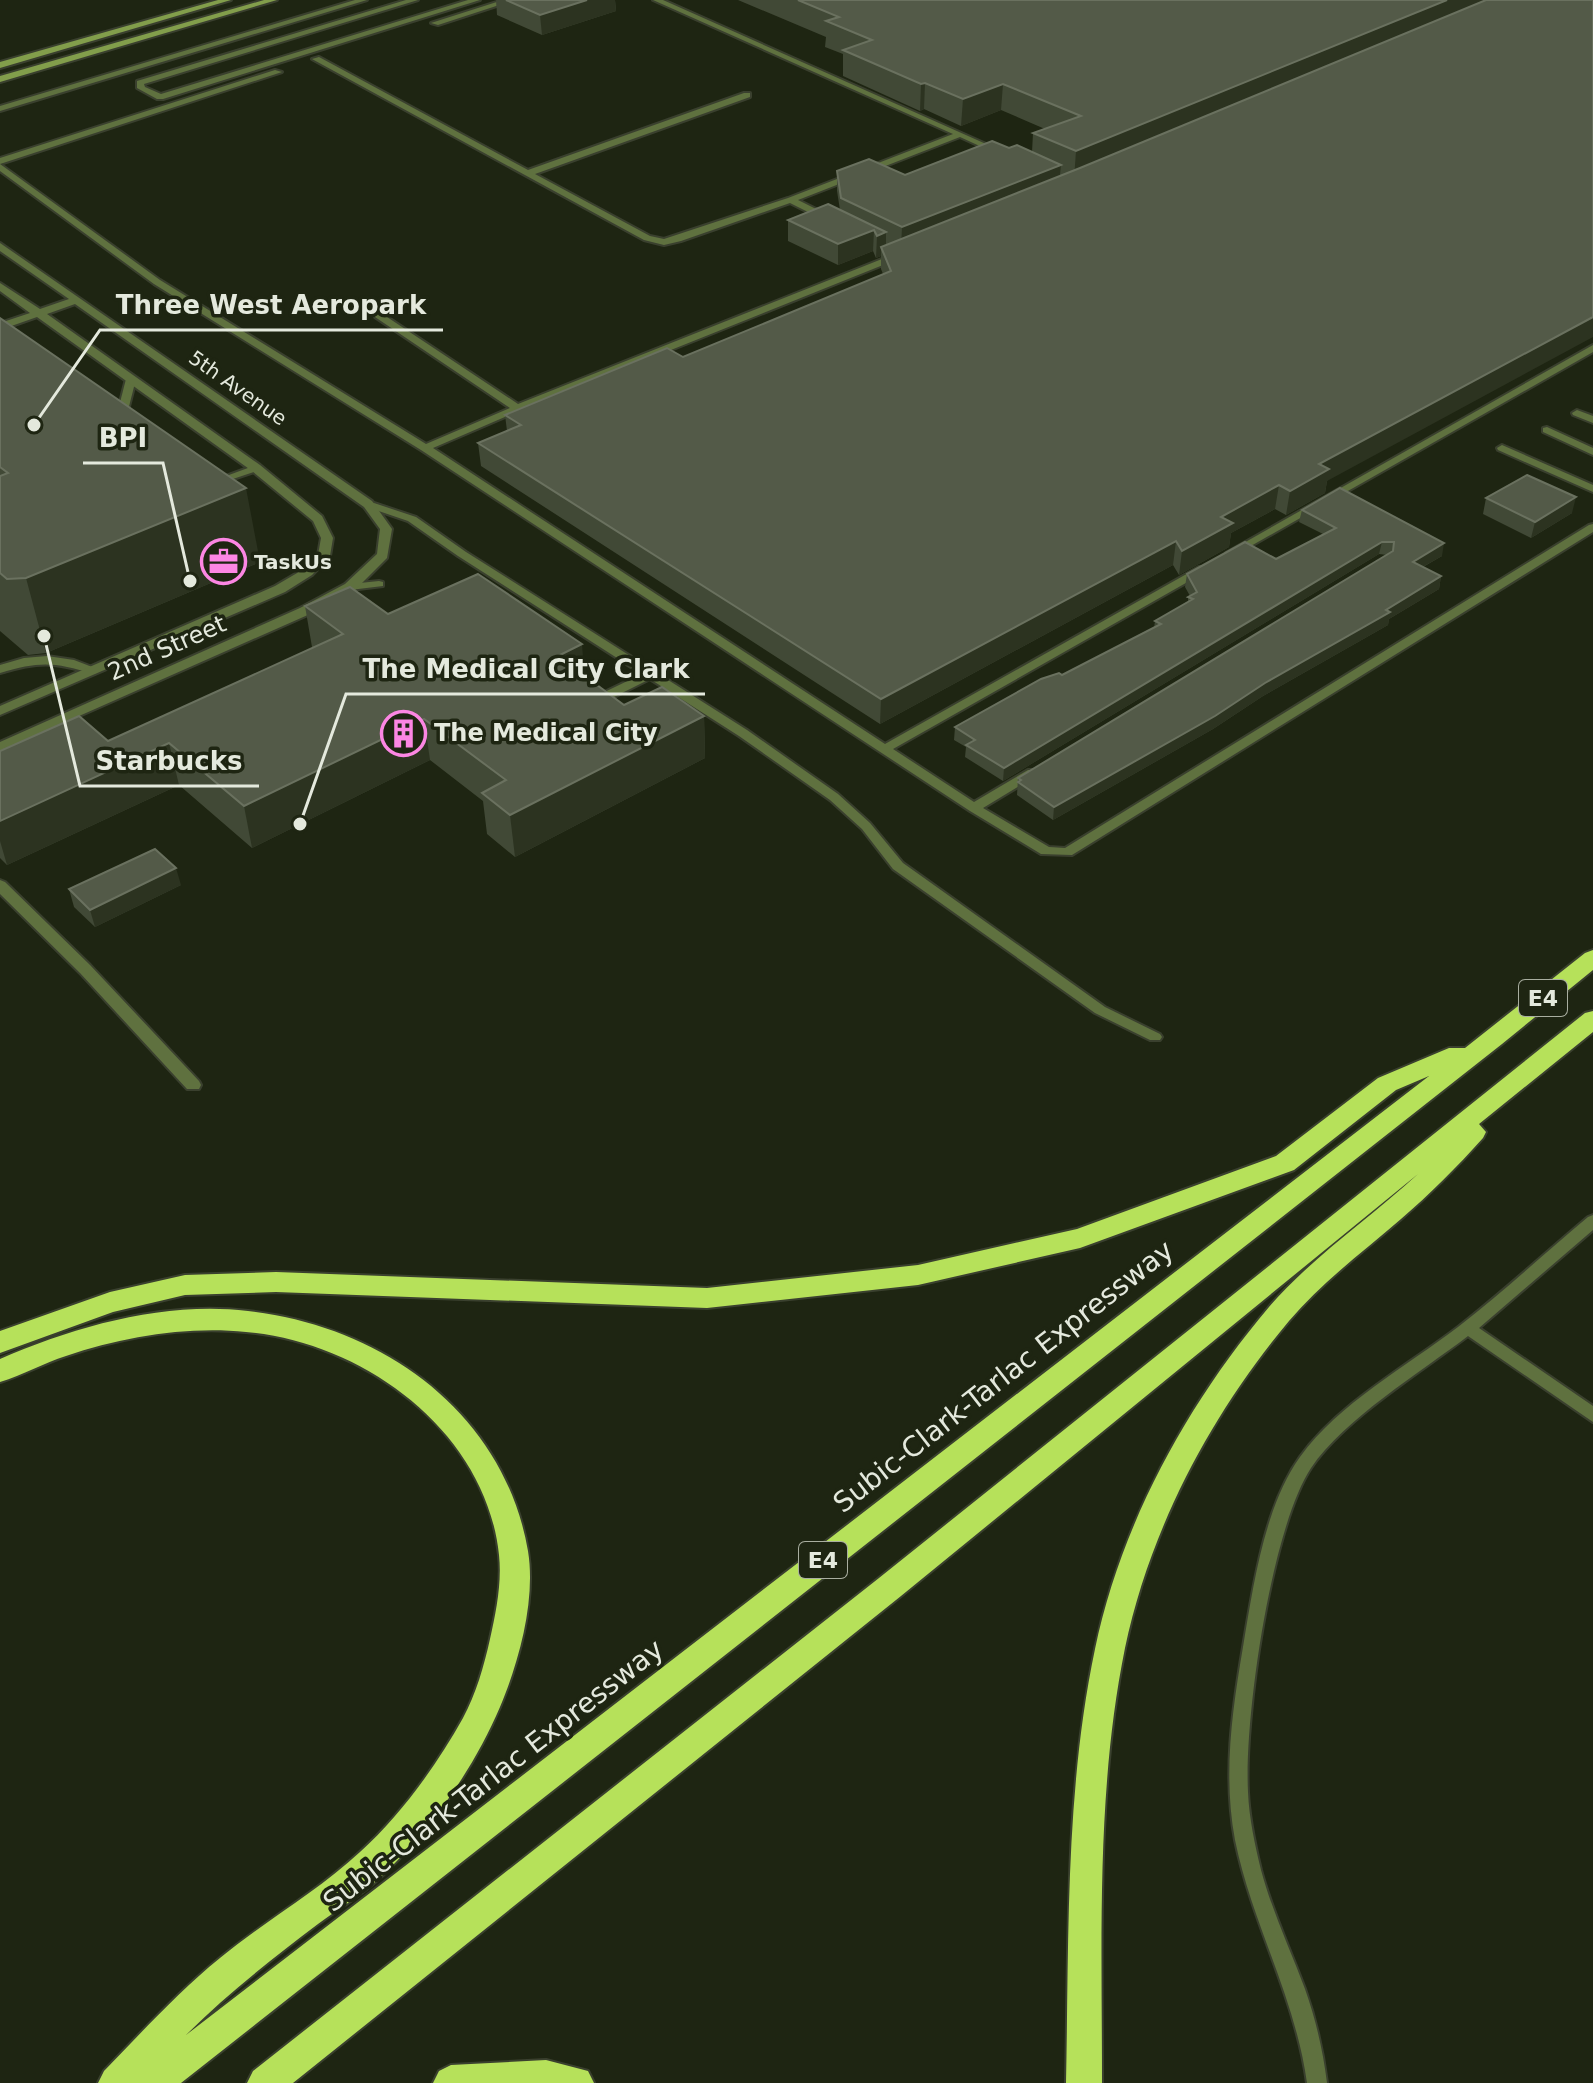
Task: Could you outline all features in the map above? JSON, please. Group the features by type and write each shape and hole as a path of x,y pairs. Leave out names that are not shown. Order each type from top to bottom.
{"highway":[{"name":"Subic-Clark-Tarlac Expressway","path":"153,2083 1593,958"},
{"name":"E4","path":"265,2083 902,1577 1593,1019"},
{"path":"0,1342 110,1302 185,1285 276,1282 707,1298 918,1275 1080,1238 1285,1163 1387,1084 1494,1038"},
{"path":"1084,2083 1087,1866 1101,1695 1109,1656 1134,1573 1177,1464 1222,1388 1281,1311 1359,1237 1427,1181 1542,1061"},
{"path":"0,1371 31,1356 131,1328 193,1323 245,1321 293,1329 343,1345 393,1370 439,1405 471,1444 498,1498 514,1552 510,1622 485,1706 440,1781 372,1863 219,1980 116,2083"},
{"path":"451,2083 530,2078 576,2083"}],"main road":[{"path":"0,65 227,0"},
{"path":"0,79 273,0"}],"street":[{"name":"5th Avenue","path":"0,246 368,504 386,529 383,555 350,587"},
{"path":"0,286 256,468"},
{"path":"0,327 76,300"},
{"name":"2nd Street","path":"0,747 108,682 280,589 308,572 324,556 327,538 318,519 256,468"},
{"name":"2nd Street","path":"0,711 108,682 305,611 350,587"},
{"path":"0,885 85,969 193,1085"}],"lane":[{"path":"0,109 363,0"},
{"path":"414,0 394,2 278,42 140,83 141,88 160,97 476,0"},
{"path":"0,164 316,59 511,0"},
{"path":"657,0 1003,153"},
{"path":"394,2 423,17"},
{"path":"260,32 302,54"},
{"path":"316,59 647,238 664,242 723,225 961,134"},
{"path":"526,174 747,95"},
{"path":"0,164 157,282 425,448 974,808 1046,851 1067,852 1593,527"},
{"path":"791,200 846,227"},
{"path":"425,448 517,408 901,255 887,248"},
{"path":"378,315 517,408"},
{"path":"885,749 1593,348"},
{"path":"127,431 120,423 120,415 131,379"},
{"path":"1577,413 1593,420"},
{"path":"1547,430 1593,452"},
{"path":"1502,448 1593,489"},
{"path":"200,482 213,482 256,468"},
{"path":"368,504 412,519 462,554 652,673 834,797 866,826 898,866 1100,1010 1155,1037"},
{"path":"350,587 379,584"},
{"path":"0,669 34,659 67,660 108,682"},
{"path":"590,704 652,673"},
{"path":"974,808 1040,768"},
{"path":"1317,2083 1305,2016 1256,1884 1245,1841 1238,1787 1247,1677 1276,1529 1304,1465 1342,1424 1468,1328 1593,1221"},
{"path":"1468,1328 1593,1415"}],"building":[{"path":"506,0 587,0 540,15"},
{"path":"798,0 1447,0 1076,151 1033,133 1081,116 1003,84 963,99 921,84 843,50 872,40 826,21 839,17"},
{"path":"1486,0 1593,0 1593,317 1319,464 1329,469 1290,491 1279,485 1221,517 1233,523 1182,551 1176,541 881,699 478,443 521,425 505,415 667,348 683,357 891,271 881,247"},
{"path":"992,141 1009,148 1017,145 1061,165 902,227 841,198 837,171 869,159 905,175"},
{"path":"828,204 886,232 877,236 874,230 838,244 788,220"},
{"path":"0,318 246,488 26,578 7,579 0,573 0,476 8,473 0,467"},
{"path":"1527,475 1576,497 1535,522 1486,498"},
{"path":"1340,488 1444,543 1413,562 1441,576 1386,610 1390,612 1054,807 1018,782 1021,780 1018,778 1393,551 1394,542 1382,542 1004,768 966,745 975,740 955,727 1041,679 1059,673 1062,675 1161,624 1155,621 1193,599 1188,597 1197,592 1187,574 1245,542 1276,559 1336,528 1302,510"},
{"path":"478,574 582,644 558,656 624,705 662,687 704,716 510,815 482,793 506,780 424,719 244,806 169,743 0,821 0,751 79,716 108,741 343,634 305,606 350,587 388,614"},
{"path":"155,849 176,868 90,910 69,889"}],"place":[{"name":"Three West Aeropark","path":"34,425"},
{"name":"TaskUs","path":"223,562"},
{"name":"BPI","path":"190,581"},
{"name":"Starbucks","path":"44,636"},
{"name":"The Medical City","path":"403,733"},
{"name":"The Medical City Clark","path":"300,824"}]}
